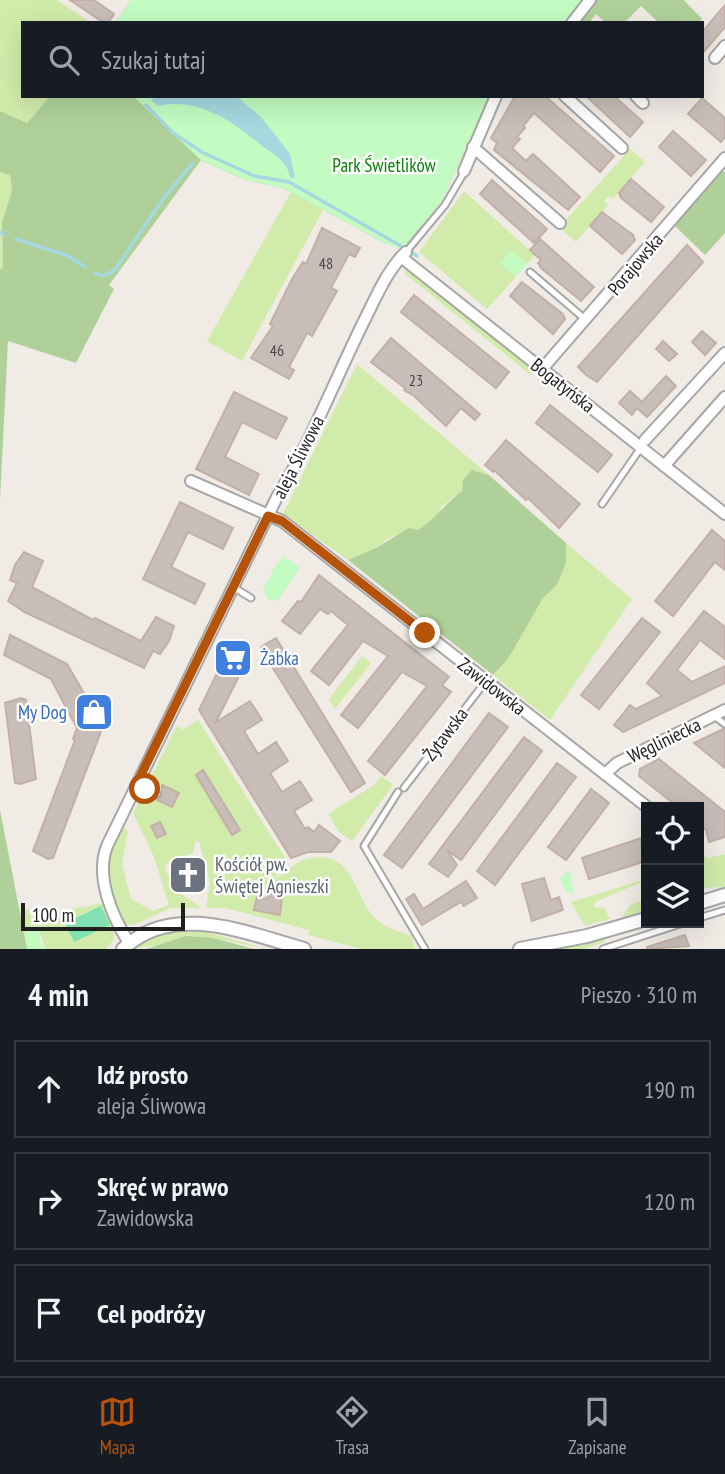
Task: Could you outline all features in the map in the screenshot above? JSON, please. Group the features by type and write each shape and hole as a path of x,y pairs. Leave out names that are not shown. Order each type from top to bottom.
{"street":[{"path":"574,21 590,0"},
{"path":"715,58 725,47"},
{"name":"aleja Śliwowa","path":"463,174 495,98"},
{"path":"567,98 622,148"},
{"path":"473,147 560,223"},
{"name":"Porajowska","path":"543,368 725,158"},
{"name":"aleja Śliwowa","path":"126,946 104,884 103,866 107,846 268,516 305,449 365,319 404,255"},
{"name":"Bogatyńska","path":"404,255 543,368 643,444 664,466 725,514"},
{"path":"643,444 725,353"},
{"path":"664,466 725,397"},
{"name":"Zawidowska","path":"191,481 278,519 641,802"},
{"name":"Węgliniecka","path":"605,774 617,763 725,710"},
{"path":"704,901 725,895"},
{"path":"520,949 641,920"},
{"path":"126,946 156,929 197,923 240,931 304,949"}],"lane":[{"name":"aleja Śliwowa","path":"404,255 445,205 463,174"},
{"path":"530,272 586,320"},
{"path":"602,504 643,444"},
{"path":"233,587 251,598"},
{"name":"Żytawska","path":"404,788 486,681"},
{"path":"713,716 725,724"},
{"path":"136,785 157,794"},
{"path":"398,792 364,846 425,949"},
{"path":"704,916 725,910"},
{"path":"603,949 669,928"},
{"path":"606,930 612,948"}],"green space":[{"path":"0,0 57,0 88,21 21,21 21,98 48,98 27,123 0,111"},
{"path":"131,0 684,0 702,19 657,21 641,6 626,21 604,21 596,14 591,21 117,21"},
{"path":"131,0 585,0 568,21 117,21"},
{"path":"48,98 488,98 442,200 408,243 386,244 283,188 245,180 201,160 109,285 114,289 76,363 8,341 0,501 0,269 3,268 2,223 12,190 10,175 0,172 0,111 27,123"},
{"name":"Park Świetlików","path":"135,98 488,98 442,200 402,249 386,244 283,188 245,180 201,160"},
{"path":"630,149 645,162 613,199 609,196 604,201 608,205 576,242 559,228"},
{"path":"721,169 725,173 725,233 705,255 674,225"},
{"path":"0,172 10,175 12,190 2,223 3,268 0,269"},
{"path":"464,191 535,255 527,264 511,251 500,263 516,277 487,309 419,252"},
{"path":"291,192 324,208 242,361 207,341"},
{"path":"511,251 527,264 516,277 500,263"},
{"path":"409,267 536,370 531,375 404,273"},
{"path":"357,364 489,475 472,470 462,491 441,507 438,517 418,530 390,537 376,548 348,560 283,514"},
{"path":"472,470 489,475 566,543 566,563 557,585 543,598 508,659 493,675 348,560 376,548 409,528 418,530 462,491 463,480"},
{"path":"566,543 632,599 550,720 493,675 508,659 543,598 557,585 566,563"},
{"path":"284,556 300,568 277,601 269,600 263,590 274,568"},
{"path":"362,656 371,663 335,709 329,699"},
{"path":"198,720 287,861 274,879 306,859 322,857 335,860 351,876 377,920 389,928 412,936 415,949 361,949 308,935 309,930 225,908 206,908 210,883 199,841 195,842 193,853 167,863 165,868 175,890 202,908 170,908 134,925 125,925 109,874 110,847 115,836 125,828 128,831 122,864 131,899 153,911 169,905 154,857 133,813 175,729 179,726 183,730","holes":["203,770 221,798 214,803 196,775","162,785 178,793 172,807 156,800","223,800 240,830 232,835 215,805","270,893 282,896 280,915 254,910 257,897 268,899"]},
{"path":"381,776 393,785 352,841 339,832 328,814 374,785"},
{"path":"0,810 27,949 0,949"},
{"path":"725,854 725,887 704,888 704,855 708,858"},
{"path":"569,869 574,892 567,894 560,879"},
{"path":"641,881 595,902 594,907 604,908 610,919 585,926 571,902"},
{"path":"641,901 641,914 626,918 623,916 630,905"},
{"path":"104,903 114,926 114,939 106,949 45,949 39,929 26,932 27,949 20,910 29,909 31,917 42,915 44,924 54,922 53,913"},
{"path":"101,906 110,925 74,942 65,923"},
{"path":"39,929 41,945 45,949 27,949 25,932"},
{"path":"203,931 267,949 213,938 131,949 166,934"},
{"path":"186,936 213,938 254,949 146,949"},
{"path":"598,937 605,939 604,942 584,949 547,949"}],"water":[{"path":"238,98 261,117 290,154 295,179 290,177 279,159 227,120 201,108 173,104 158,106 151,100"}],"building":[{"path":"70,0 94,0 114,14 109,21 101,21"},
{"path":"725,5 725,27 704,52 704,30"},
{"path":"514,98 547,98 614,156 600,172 534,113 523,126 525,128 517,137 520,139 512,148 526,161 533,154 580,197 568,210 494,150 497,143 491,138"},
{"path":"588,98 616,98 643,122 630,137"},
{"path":"702,98 725,118 725,137 721,142 688,114"},
{"path":"673,131 706,160 691,176 659,147"},
{"path":"631,179 664,207 651,222 621,198 619,193"},
{"path":"492,180 547,229 534,243 480,194"},
{"path":"602,212 633,235 635,240 622,254 590,226"},
{"path":"322,228 360,248 355,257 349,254 331,288 337,291 312,336 307,333 289,367 294,370 289,379 251,358 273,326 270,324 292,279 303,262 306,264"},
{"path":"540,239 594,287 581,301 541,268 538,263 541,260 530,250"},
{"path":"687,245 703,262 597,382 586,375 578,367"},
{"path":"522,282 563,314 565,319 553,334 510,296"},
{"path":"414,295 509,372 496,388 401,312"},
{"path":"702,331 716,343 705,355 692,342"},
{"path":"391,338 480,414 475,420 461,408 446,426 404,390 405,388 371,362"},
{"path":"663,341 677,354 669,361 656,349"},
{"path":"666,376 676,386 647,417 637,408 632,415 619,403 630,391 642,402"},
{"path":"234,392 287,418 276,439 242,422 225,457 259,474 249,495 196,469"},
{"path":"550,405 612,455 598,472 536,423"},
{"path":"506,440 580,504 559,528 528,498 526,500 485,465"},
{"path":"180,502 233,528 223,549 188,532 171,567 205,584 195,604 143,579"},
{"path":"712,530 725,541 725,570 715,562 673,616 655,601"},
{"path":"24,552 43,561 32,587 93,620 95,618 141,641 156,617 174,626 169,641 160,654 153,651 144,668 24,612 8,601 17,583 10,580 15,565"},
{"path":"319,575 449,677 442,685 451,692 385,775 368,761 427,686 402,672 358,728 341,715 388,656 363,641 329,685 311,671 348,625 331,611 328,614 320,609 300,634 282,621 298,601 301,602"},
{"path":"704,611 725,627 725,659 700,640 677,670 692,682 725,666 725,683 623,732 614,725 630,705 636,709 662,696 647,683"},
{"path":"642,618 660,632 599,709 581,695"},
{"path":"10,635 67,664 103,726 53,858 48,859 33,851 75,740 73,739 77,728 51,679 4,655"},
{"path":"276,638 365,783 351,792 264,654 261,647"},
{"path":"228,651 246,662 216,722 250,701 262,720 244,731 258,754 276,742 288,761 270,773 282,792 300,781 312,800 294,811 305,829 308,827 314,832 319,825 340,841 331,852 308,852 291,858 199,710"},
{"path":"21,698 26,700 36,779 20,784 15,783 5,703"},
{"path":"489,713 508,727 402,868 384,855"},
{"path":"725,729 725,768 694,743"},
{"path":"524,737 542,751 461,860 447,850 457,865 448,877 429,864"},
{"path":"659,759 725,812 725,837 709,842 704,828 704,802 672,802 639,776 640,769"},
{"path":"557,763 576,777 495,885 477,871"},
{"path":"203,770 240,830 232,835 196,775"},
{"path":"162,785 179,793 172,807 155,799 161,797"},
{"path":"591,789 609,803 566,860 548,847"},
{"path":"160,822 166,834 157,838 151,826"},
{"path":"641,838 641,863 589,879 582,858"},
{"name":"Kościół pw. Świętej Agnieszki","path":"196,859 205,885 189,891 187,883 178,886 172,867"},
{"path":"544,878 551,900 559,897 563,910 532,921 522,884"},
{"path":"466,881 477,898 464,906 461,902 422,925 406,899 414,894 423,909"},
{"path":"269,893 282,896 280,915 254,910 257,897 268,899"},
{"path":"685,935 689,946 647,949 647,947"}],"waterway":[{"path":"146,105 173,133 202,152 254,176 289,182 401,246"},
{"path":"95,273 101,276 114,271 165,196 193,163"},
{"path":"0,232 4,235"},
{"path":"16,239 68,256 85,267"},
{"path":"413,253 417,256"}],"place":[{"name":"Żabka","path":"233,658"},
{"name":"My Dog","path":"94,712"},
{"name":"Kościół pw. Świętej Agnieszki","path":"188,875"}],"route":[{"path":"145,789 136,785 268,516 282,521 425,633"}]}
